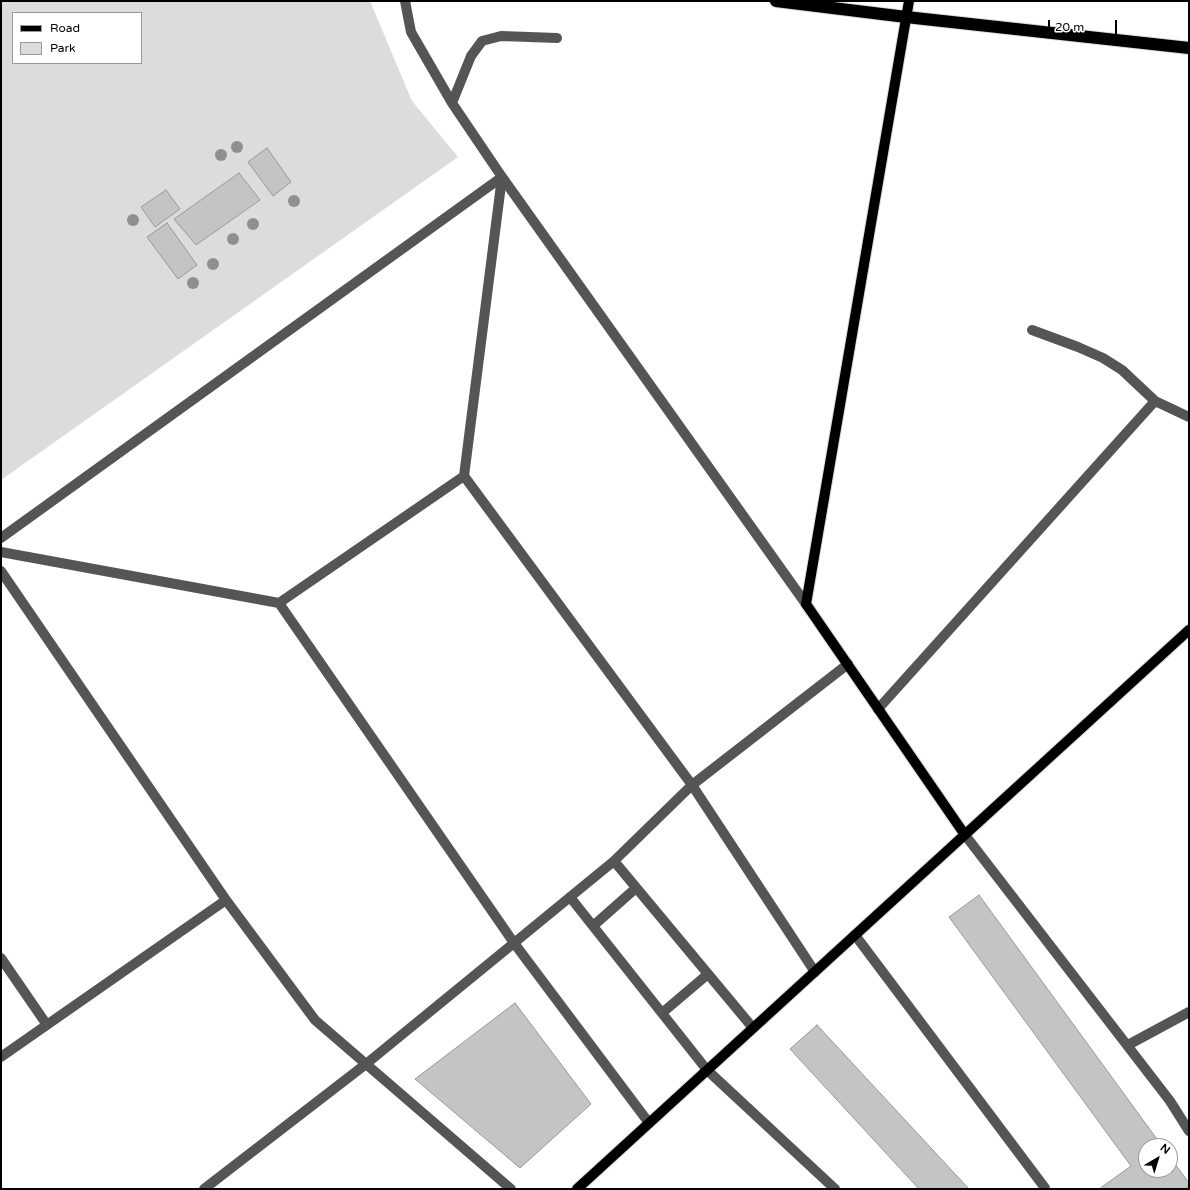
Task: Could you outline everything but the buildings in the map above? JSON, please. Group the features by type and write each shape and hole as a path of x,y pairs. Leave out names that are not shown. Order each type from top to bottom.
{"highway":[{"path":"776,1 1189,48"}],"main road":[{"path":"909,1 806,604 965,835"},
{"path":"576,1189 1189,630"}],"street":[{"path":"404,1 411,32 452,103 502,177 806,604"},
{"path":"452,103 471,56 482,41 501,36 557,38"},
{"path":"502,177 464,476 692,785 815,972"},
{"path":"1,538 502,177"},
{"path":"1032,330 1078,347 1109,362 1122,370 1155,401 1189,417"},
{"path":"878,709 1155,401"},
{"path":"1,552 279,603 464,476"},
{"path":"1,571 226,900 315,1020 511,1189"},
{"path":"279,603 514,944 649,1123"},
{"path":"204,1189 366,1064 514,944 614,861 692,785 848,664"},
{"path":"965,835 1128,1045 1170,1101 1189,1131"},
{"path":"614,861 753,1028"},
{"path":"593,926 636,888"},
{"path":"570,898 707,1070 835,1189"},
{"path":"1,1057 226,900"},
{"path":"855,935 1045,1188"},
{"path":"1,958 47,1025"},
{"path":"662,1013 708,974"},
{"path":"1128,1045 1189,1012"}],"green space":[{"path":"1,1 370,1 412,101 458,157 1,480"}]}
